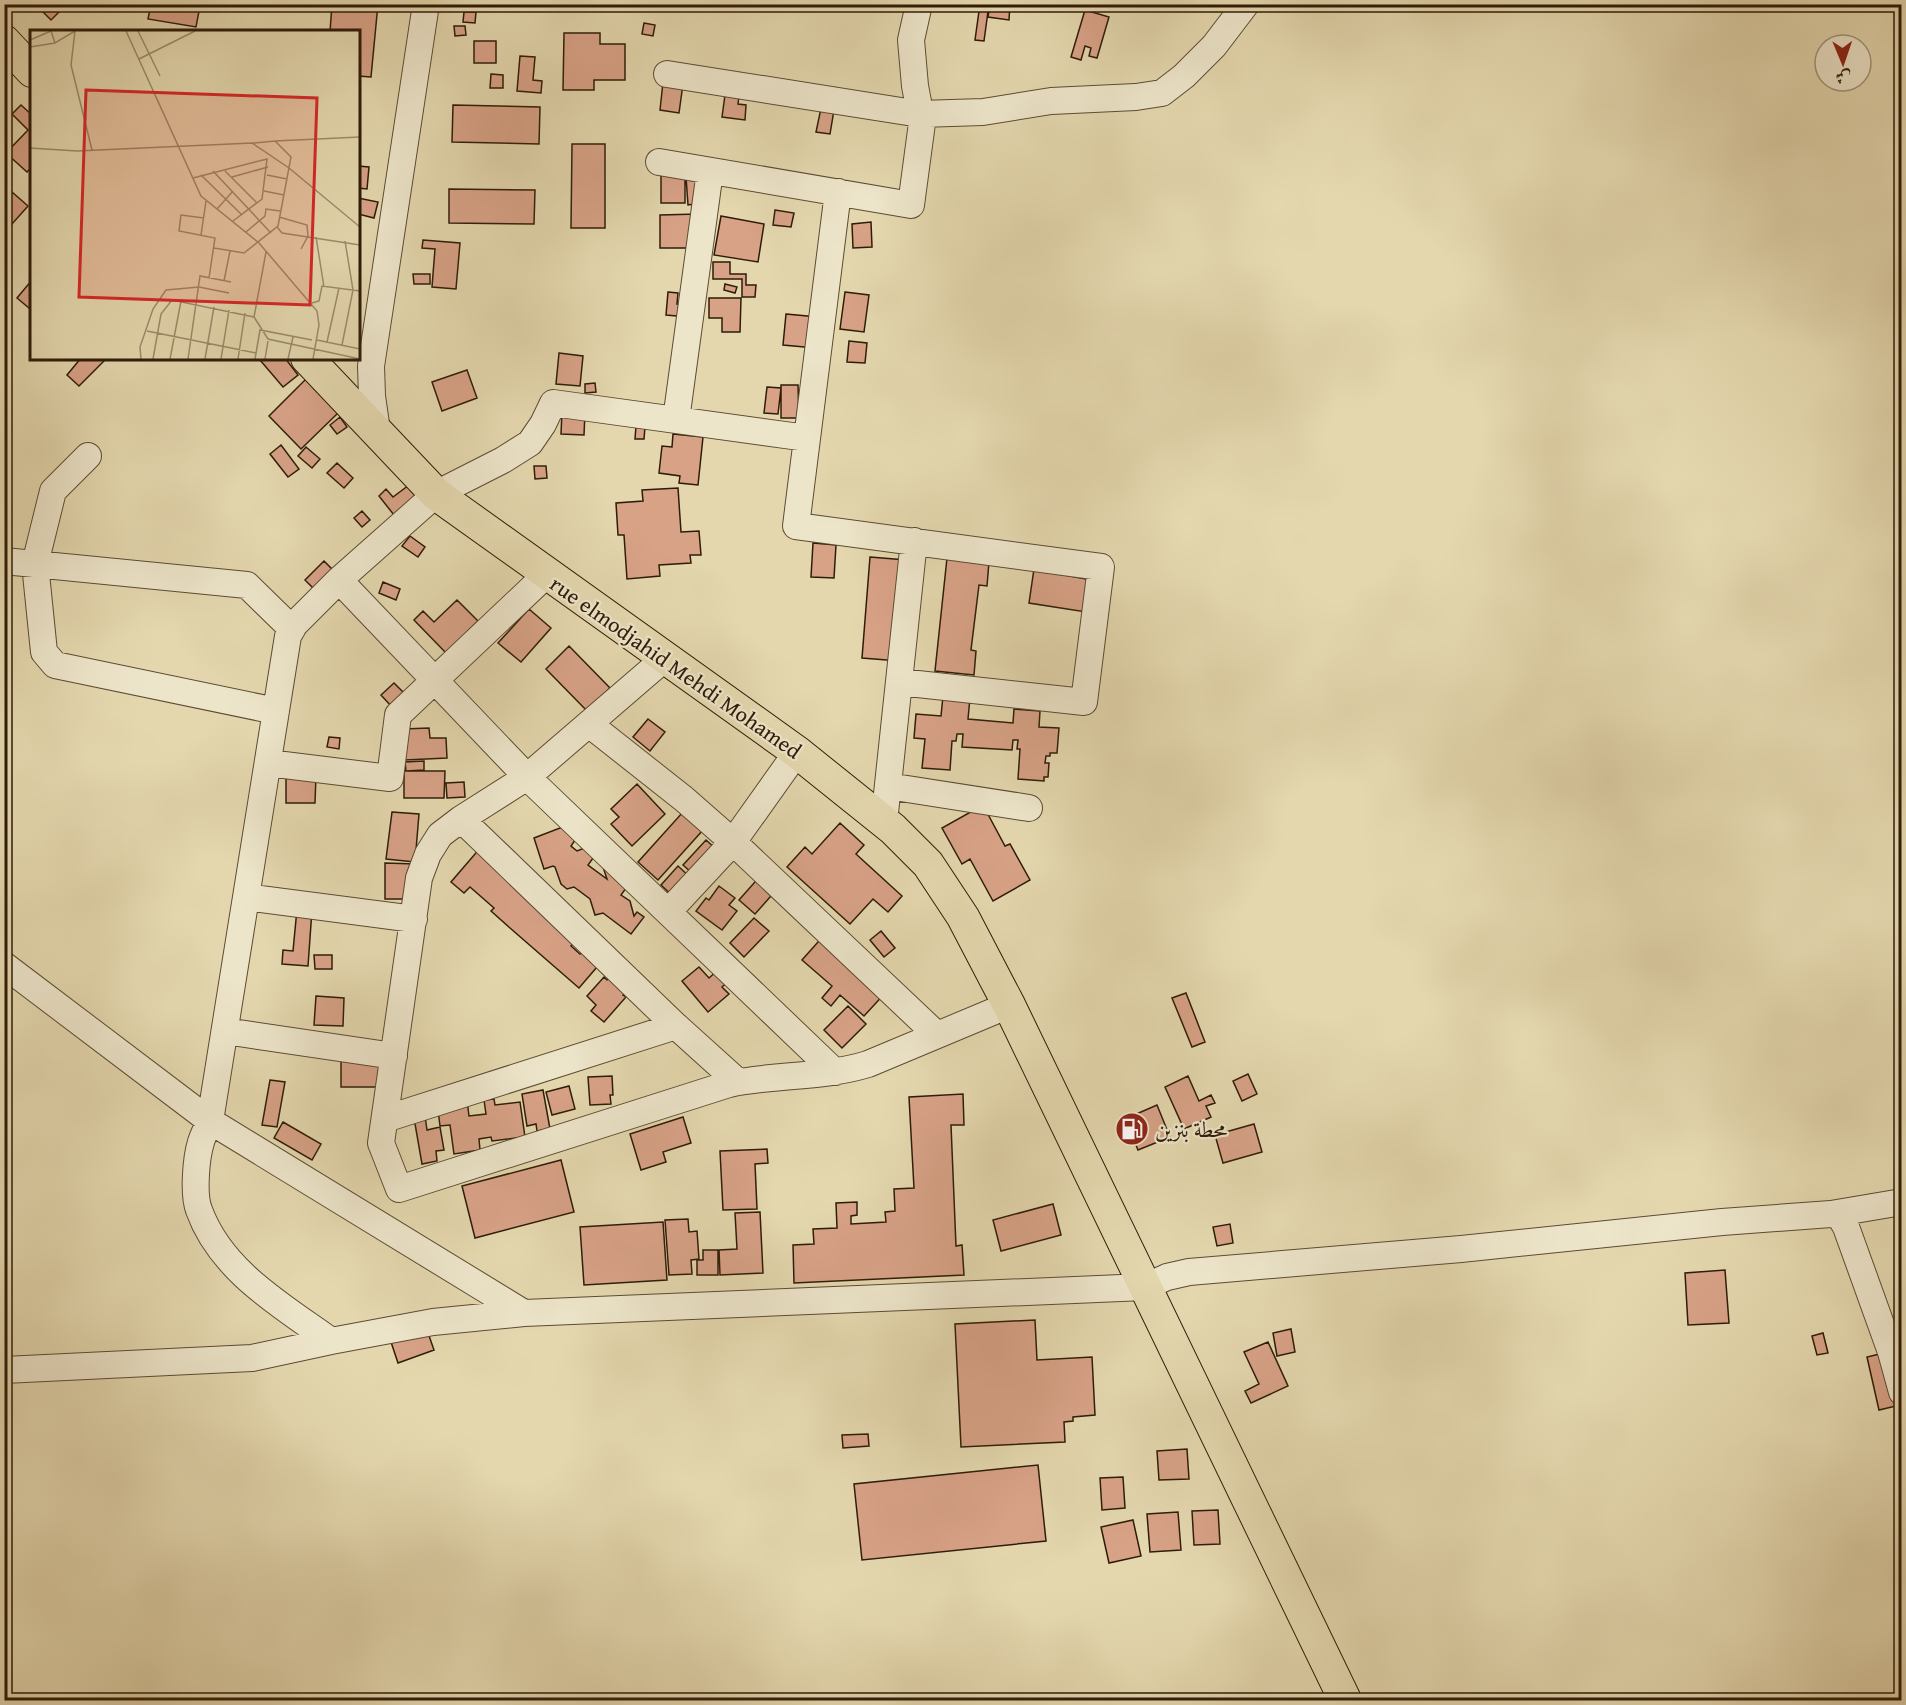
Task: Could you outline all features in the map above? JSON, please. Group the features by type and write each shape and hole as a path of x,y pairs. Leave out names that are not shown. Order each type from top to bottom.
{"main road":[{"path":"4,41 30,69"},
{"name":"rue elmodjahid Mehdi Mohamed","path":"309,360 436,494 664,659 798,752 884,822 928,864 963,917 1009,1005 1345,1701"}],"street":[{"path":"377,431 371,366 426,4"},
{"path":"659,162 911,205 922,123 915,86 911,39 919,4"},
{"path":"667,74 920,114 984,112 1051,101 1136,97 1162,93 1184,76 1214,46 1246,4"},
{"path":"676,420 710,171"},
{"path":"838,192 796,526 1101,567 1084,702 899,682"},
{"path":"331,1341 256,1287 218,1246 198,1209 196,1180 200,1142 210,1121 288,636 292,628 339,580 436,494 503,460 530,443 553,403 807,438"},
{"path":"88,456 53,491 35,564 44,652 56,665 276,711"},
{"path":"884,822 914,541"},
{"path":"4,561 247,585 292,628"},
{"path":"268,763 390,778 398,715 547,574"},
{"path":"339,580 527,777 835,1072"},
{"path":"664,659 527,777 440,835 428,854 419,878 381,1143 399,1189 738,1082 835,1072 868,1064 1009,1005"},
{"path":"589,724 684,799 733,842 937,1035"},
{"path":"668,912 733,842 798,752"},
{"path":"888,786 1029,808"},
{"path":"461,819 676,1026 738,1082"},
{"path":"246,897 414,919"},
{"path":"4,965 210,1121 524,1314"},
{"path":"385,1119 676,1026"},
{"path":"225,1030 394,1056"},
{"path":"4,1370 252,1358 432,1322 524,1314 1145,1287 1167,1277 1190,1272 1838,1213 1902,1202"},
{"path":"1838,1213 1846,1227 1888,1342 1902,1392"}],"building":[{"path":"35,4 67,4 51,20"},
{"path":"151,4 200,6 196,27 148,19"},
{"path":"332,4 378,4 371,77 360,76 360,30 330,30"},
{"path":"980,4 989,4 984,41 975,40"},
{"path":"990,4 1010,4 1009,20 988,17"},
{"path":"1085,10 1109,17 1097,58 1089,56 1091,48 1085,46 1081,60 1071,57"},
{"path":"464,12 476,12 475,23 463,22"},
{"path":"644,23 655,25 653,36 642,34"},
{"path":"454,26 465,26 466,35 455,36"},
{"path":"564,33 600,33 600,44 625,44 625,80 594,80 594,90 563,90"},
{"path":"474,41 496,41 496,63 474,63"},
{"path":"520,56 535,57 533,80 542,81 541,93 517,91"},
{"path":"491,74 503,75 503,88 490,88"},
{"path":"663,82 683,84 679,113 660,110"},
{"path":"725,95 739,96 738,104 746,105 745,120 722,117"},
{"path":"21,105 30,113 30,169 27,172 6,153 28,130 12,114"},
{"path":"453,105 540,107 539,144 452,142"},
{"path":"821,108 834,110 830,134 816,132"},
{"path":"572,144 605,144 605,228 571,228"},
{"path":"360,166 369,167 367,189 360,188"},
{"path":"661,173 685,173 685,203 661,203"},
{"path":"700,175 702,203 688,205 686,177"},
{"path":"449,189 535,190 534,224 449,223"},
{"path":"12,192 28,206 12,224 4,217 4,201"},
{"path":"360,198 378,202 374,218 360,214"},
{"path":"775,210 794,213 791,227 773,225"},
{"path":"698,214 698,248 660,248 660,215"},
{"path":"721,216 764,224 758,262 714,255"},
{"path":"871,222 872,247 853,248 852,224"},
{"path":"423,240 460,243 456,289 432,287 435,249 422,248"},
{"path":"713,262 730,262 730,274 746,274 746,285 756,285 755,297 742,297 742,279 713,279"},
{"path":"413,274 430,274 430,284 414,284"},
{"path":"30,282 30,307 17,298"},
{"path":"725,284 737,287 735,293 724,290"},
{"path":"668,292 678,293 677,304 689,305 688,317 666,315"},
{"path":"845,292 869,295 864,332 840,329"},
{"path":"709,298 741,298 740,332 722,332 722,318 709,318"},
{"path":"786,314 818,317 815,348 783,345"},
{"path":"849,341 867,343 865,363 847,362"},
{"path":"559,353 583,356 580,386 556,384"},
{"path":"79,360 105,360 79,386 67,375"},
{"path":"260,360 287,360 298,375 283,387"},
{"path":"467,370 477,398 442,411 432,382"},
{"path":"306,379 338,413 301,449 269,416"},
{"path":"595,383 596,392 585,393 585,384"},
{"path":"781,385 798,385 799,418 781,418"},
{"path":"767,387 781,388 778,414 764,413"},
{"path":"562,411 585,412 584,435 561,434"},
{"path":"340,417 347,427 337,434 330,425"},
{"path":"636,426 645,427 644,439 635,439"},
{"path":"673,434 703,437 698,485 679,483 680,476 659,473 662,446 672,447"},
{"path":"281,445 299,469 288,477 270,454"},
{"path":"306,447 320,459 312,468 298,456"},
{"path":"337,463 353,478 344,488 327,473"},
{"path":"534,466 546,466 547,478 535,479"},
{"path":"409,485 418,497 394,515 379,496 386,489 393,497"},
{"path":"678,488 681,532 699,531 701,555 690,555 691,563 659,565 660,576 627,579 624,535 618,535 616,503 643,501 642,490"},
{"path":"362,511 370,520 362,527 354,518"},
{"path":"410,536 425,547 418,557 402,546"},
{"path":"813,543 836,545 834,578 811,577"},
{"path":"870,557 906,560 899,661 862,658"},
{"path":"947,558 989,562 987,586 979,585 971,650 976,651 974,675 935,671"},
{"path":"324,561 333,570 314,589 305,580"},
{"path":"1034,569 1091,580 1086,612 1029,603"},
{"path":"383,582 400,589 396,600 379,593"},
{"path":"457,600 478,621 446,653 414,620 423,611 434,622"},
{"path":"529,609 551,628 521,662 498,643"},
{"path":"569,646 610,688 587,711 546,669"},
{"path":"394,683 404,693 391,706 381,695"},
{"path":"943,696 970,698 968,719 1013,723 1014,709 1040,711 1039,727 1059,728 1057,753 1050,753 1050,756 1046,756 1045,763 1049,763 1048,777 1044,777 1044,781 1018,779 1020,749 1017,749 1018,740 1013,740 1012,750 962,747 963,734 957,734 956,741 952,741 950,770 922,768 925,739 914,738 916,714 941,716"},
{"path":"648,719 665,732 650,751 633,737"},
{"path":"429,728 430,738 446,738 447,758 405,760 403,729"},
{"path":"329,737 340,738 339,749 327,747"},
{"path":"424,761 424,770 406,771 405,762"},
{"path":"404,771 445,771 444,798 404,798"},
{"path":"286,775 316,775 315,803 286,803"},
{"path":"464,782 465,797 447,798 446,783"},
{"path":"637,784 665,814 632,846 611,824 619,817 611,809"},
{"path":"983,805 1005,846 1010,844 1030,880 993,901 970,859 962,864 942,828"},
{"path":"392,812 419,814 415,862 386,859"},
{"path":"683,812 703,830 658,880 638,862"},
{"path":"840,823 864,845 856,854 902,896 888,912 873,899 850,924 787,867 805,847 812,854"},
{"path":"565,826 578,836 571,846 577,851 587,847 596,854 588,865 607,879 602,864 629,884 621,895 630,901 634,916 637,912 644,917 631,934 603,913 595,915 590,899 574,887 567,889 561,884 555,867 544,869 534,838"},
{"path":"706,840 715,848 692,873 683,865"},
{"path":"481,847 579,935 571,946 580,954 587,947 603,960 579,988 491,911 494,908 470,887 464,893 451,882"},
{"path":"385,863 416,864 415,899 385,899"},
{"path":"678,866 692,879 675,898 661,885"},
{"path":"762,874 778,888 755,914 739,900"},
{"path":"719,886 735,898 729,905 737,911 722,930 696,911 706,898 709,900"},
{"path":"297,909 312,910 308,966 282,964 283,950 293,951"},
{"path":"754,918 769,931 744,957 730,943"},
{"path":"881,931 895,948 884,957 870,940"},
{"path":"826,933 887,991 864,1016 840,995 831,1006 822,998 832,986 802,960"},
{"path":"314,955 332,955 332,969 315,969"},
{"path":"699,967 709,978 719,969 729,981 722,987 729,994 708,1012 682,981"},
{"path":"614,972 630,986 623,995 626,997 604,1022 591,1011 596,1005 587,996 604,977 607,980"},
{"path":"1186,993 1205,1042 1192,1047 1172,998"},
{"path":"316,996 344,998 343,1026 314,1025"},
{"path":"848,1006 866,1024 842,1048 824,1030"},
{"path":"341,1056 386,1056 386,1087 341,1087"},
{"path":"1248,1074 1257,1094 1242,1101 1233,1081"},
{"path":"612,1076 611,1104 590,1105 588,1077"},
{"path":"1188,1076 1199,1101 1211,1095 1215,1103 1206,1106 1211,1117 1184,1129 1165,1087"},
{"path":"270,1080 285,1082 277,1127 262,1125"},
{"path":"569,1086 575,1109 552,1115 546,1092"},
{"path":"543,1090 550,1129 537,1131 536,1124 527,1126 522,1094"},
{"path":"963,1094 964,1125 951,1125 956,1246 962,1245 964,1275 794,1283 793,1245 814,1244 813,1229 837,1228 836,1203 857,1202 857,1215 851,1216 851,1224 886,1222 885,1212 895,1211 894,1189 914,1188 909,1097"},
{"path":"494,1099 495,1105 520,1102 525,1137 492,1141 491,1137 479,1139 480,1150 454,1154 450,1125 440,1126 438,1110 467,1100 469,1116 486,1114 484,1100"},
{"path":"1157,1105 1170,1137 1138,1150 1125,1119"},
{"path":"425,1116 427,1130 440,1127 444,1150 436,1151 437,1161 422,1164 414,1118"},
{"path":"683,1117 691,1143 663,1152 666,1162 641,1170 630,1134"},
{"path":"283,1122 321,1144 312,1160 274,1138"},
{"path":"1254,1124 1262,1152 1223,1163 1215,1135"},
{"path":"767,1149 768,1163 755,1164 757,1209 723,1210 720,1151"},
{"path":"561,1160 574,1212 475,1238 462,1186"},
{"path":"1053,1204 1061,1235 1001,1251 993,1220"},
{"path":"760,1212 763,1273 720,1275 719,1250 737,1249 735,1213"},
{"path":"688,1219 689,1232 697,1231 699,1259 691,1260 692,1274 669,1275 665,1220"},
{"path":"663,1222 667,1280 584,1285 580,1227"},
{"path":"1230,1224 1233,1243 1217,1246 1213,1227"},
{"path":"703,1250 718,1250 718,1275 697,1275 697,1260 703,1260"},
{"path":"1725,1270 1729,1323 1688,1325 1685,1273"},
{"path":"1035,1320 1037,1360 1092,1357 1095,1415 1073,1417 1073,1421 1064,1422 1065,1442 961,1447 955,1324"},
{"path":"426,1327 434,1350 398,1363 390,1339"},
{"path":"1291,1329 1295,1352 1277,1356 1273,1333"},
{"path":"1823,1333 1828,1353 1817,1355 1812,1336"},
{"path":"1268,1342 1288,1386 1251,1403 1245,1391 1259,1384 1244,1352"},
{"path":"1884,1353 1896,1406 1879,1410 1867,1357"},
{"path":"868,1434 869,1446 843,1448 842,1435"},
{"path":"1187,1449 1189,1479 1159,1480 1157,1451"},
{"path":"1038,1465 1046,1541 862,1560 854,1484"},
{"path":"1123,1477 1125,1508 1102,1510 1100,1478"},
{"path":"1218,1510 1220,1544 1194,1545 1192,1511"},
{"path":"1178,1512 1181,1550 1150,1552 1147,1514"},
{"path":"1133,1520 1141,1556 1109,1563 1101,1527"}],"place":[{"name":"محطة بنزين","path":"1132,1129"}]}
